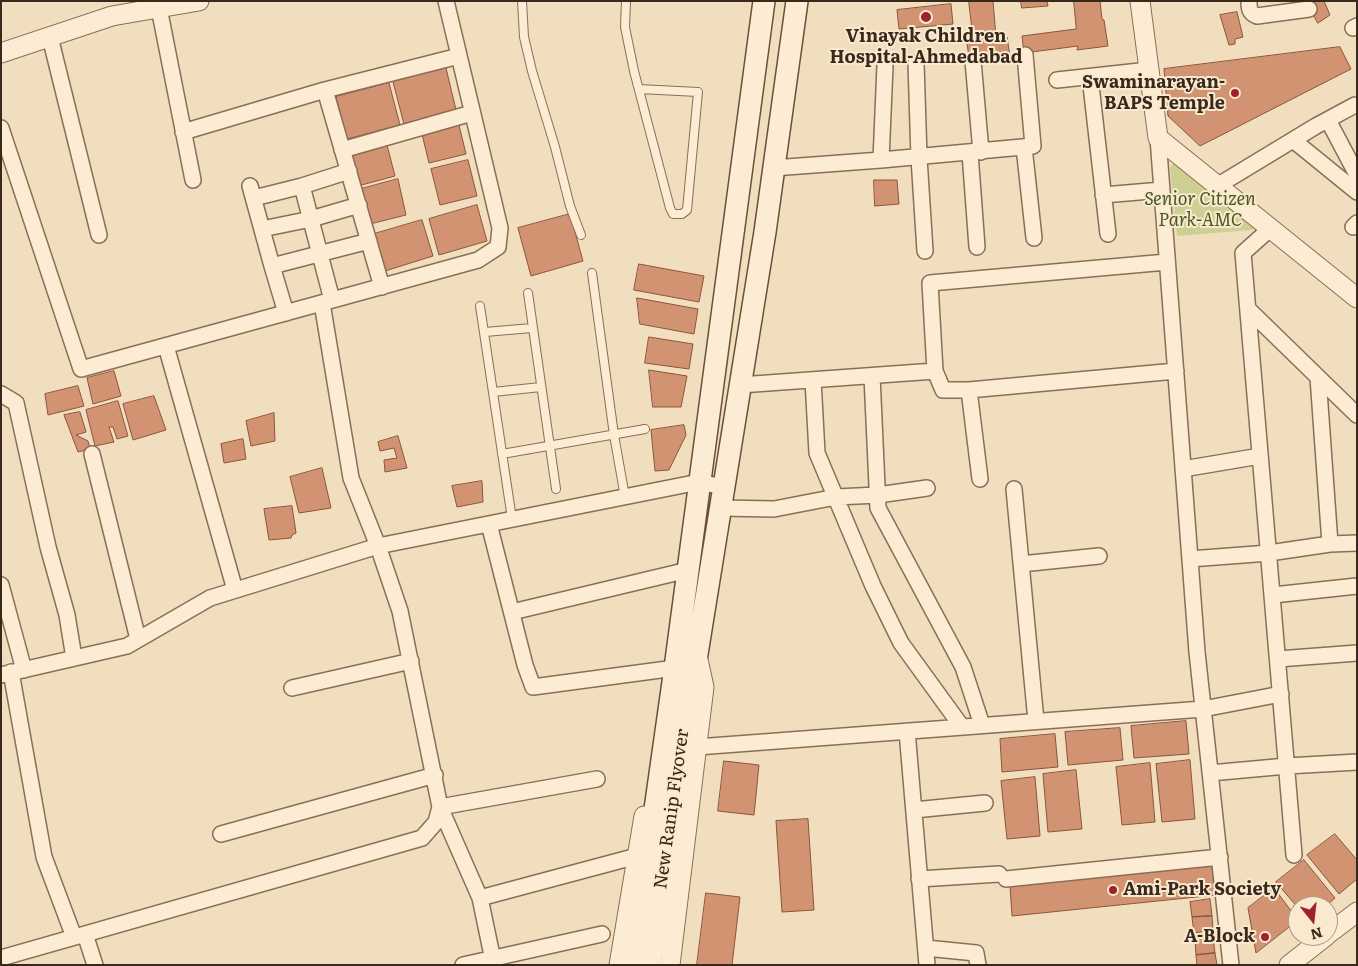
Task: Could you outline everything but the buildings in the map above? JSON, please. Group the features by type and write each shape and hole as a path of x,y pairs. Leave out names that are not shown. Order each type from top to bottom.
{"main road":[{"name":"New Ranip Flyover","path":"650,965 679,695 675,668 764,1"},
{"name":"New Ranip Flyover","path":"633,965 679,695 697,654 774,168 797,1"}],"street":[{"path":"1,53 112,16 199,1"},
{"path":"1,128 81,369 478,260 498,247 500,228 446,1"},
{"path":"1140,1 1158,138 1203,709 1231,965"},
{"path":"1249,1 1252,14 1257,16 1309,9"},
{"path":"159,8 193,180"},
{"path":"50,37 99,235"},
{"path":"774,168 919,158 1033,146 1025,55"},
{"path":"183,132 325,90 459,56"},
{"path":"973,61 977,247"},
{"path":"916,63 919,158 926,251"},
{"path":"880,160 885,66"},
{"path":"1057,80 1149,70"},
{"path":"1090,76 1108,234"},
{"path":"325,90 382,287"},
{"path":"1217,186 1293,140 1355,106"},
{"path":"342,150 472,113"},
{"path":"1328,120 1357,175"},
{"path":"1158,138 1356,297"},
{"path":"1293,140 1357,192"},
{"path":"1024,147 1034,238"},
{"path":"286,313 252,192 302,186 349,171"},
{"path":"302,186 320,255 352,478 400,610 440,807 480,898 493,962"},
{"path":"1103,196 1162,190"},
{"path":"262,229 310,219 359,205"},
{"path":"1271,228 1243,253 1294,855"},
{"path":"272,266 320,255 369,240"},
{"path":"1167,262 930,283 936,372 943,390 969,390 1176,371"},
{"path":"1248,309 1357,415"},
{"path":"166,346 235,590"},
{"path":"740,385 936,372"},
{"path":"872,376 878,508 963,667 982,725"},
{"path":"1318,377 1330,544"},
{"path":"812,380 817,453 873,586 901,642 962,727"},
{"path":"969,390 980,479"},
{"path":"1,394 16,404 48,547 67,615 74,658"},
{"path":"1,410 16,404"},
{"path":"92,454 138,639"},
{"path":"1183,469 1260,456"},
{"path":"12,672 127,646 210,598 378,546 699,482 723,487"},
{"path":"720,508 774,509 836,497 878,495 927,488"},
{"path":"1014,489 1036,722"},
{"path":"489,524 525,665 533,687 675,668"},
{"path":"1190,559 1269,553 1330,544 1357,543"},
{"path":"1021,564 1099,556"},
{"path":"512,612 688,570"},
{"path":"1,585 12,672 44,857 79,936 95,965"},
{"path":"1273,595 1357,586"},
{"path":"1278,659 1357,652"},
{"path":"670,965 704,687 697,654"},
{"path":"292,688 410,661"},
{"path":"619,965 665,689 675,668"},
{"path":"697,746 1203,709 1281,694"},
{"path":"907,731 927,965"},
{"path":"1210,773 1357,762"},
{"path":"221,834 435,775"},
{"path":"440,807 597,779"},
{"path":"914,810 985,803"},
{"path":"4,965 1,958 422,838 436,822 440,807"},
{"path":"480,898 637,856"},
{"path":"920,878 1003,876 1220,857"},
{"path":"1338,927 1357,912"},
{"path":"463,965 493,962 602,934"},
{"path":"1290,965 1313,946"},
{"path":"926,948 976,953 978,965"}],"lane":[{"path":"522,1 524,36 532,71 580,235"},
{"path":"626,1 625,27 639,89 670,208 672,214 682,214 687,210 698,92 639,89"},
{"path":"592,273 614,435 625,497"},
{"path":"528,293 556,488"},
{"path":"480,306 512,520"},
{"path":"485,332 532,328"},
{"path":"493,392 541,387"},
{"path":"502,454 644,429"}],"green space":[{"name":"Senior Citizen Park-AMC","path":"1174,162 1262,229 1177,236 1170,168"}],"place":[{"name":"Vinayak Children Hospital-Ahmedabad","path":"926,17"},
{"name":"Swaminarayan- BAPS Temple","path":"1235,93"},
{"name":"Ami-Park Society","path":"1113,890"},
{"name":"A-Block","path":"1265,937"}]}
